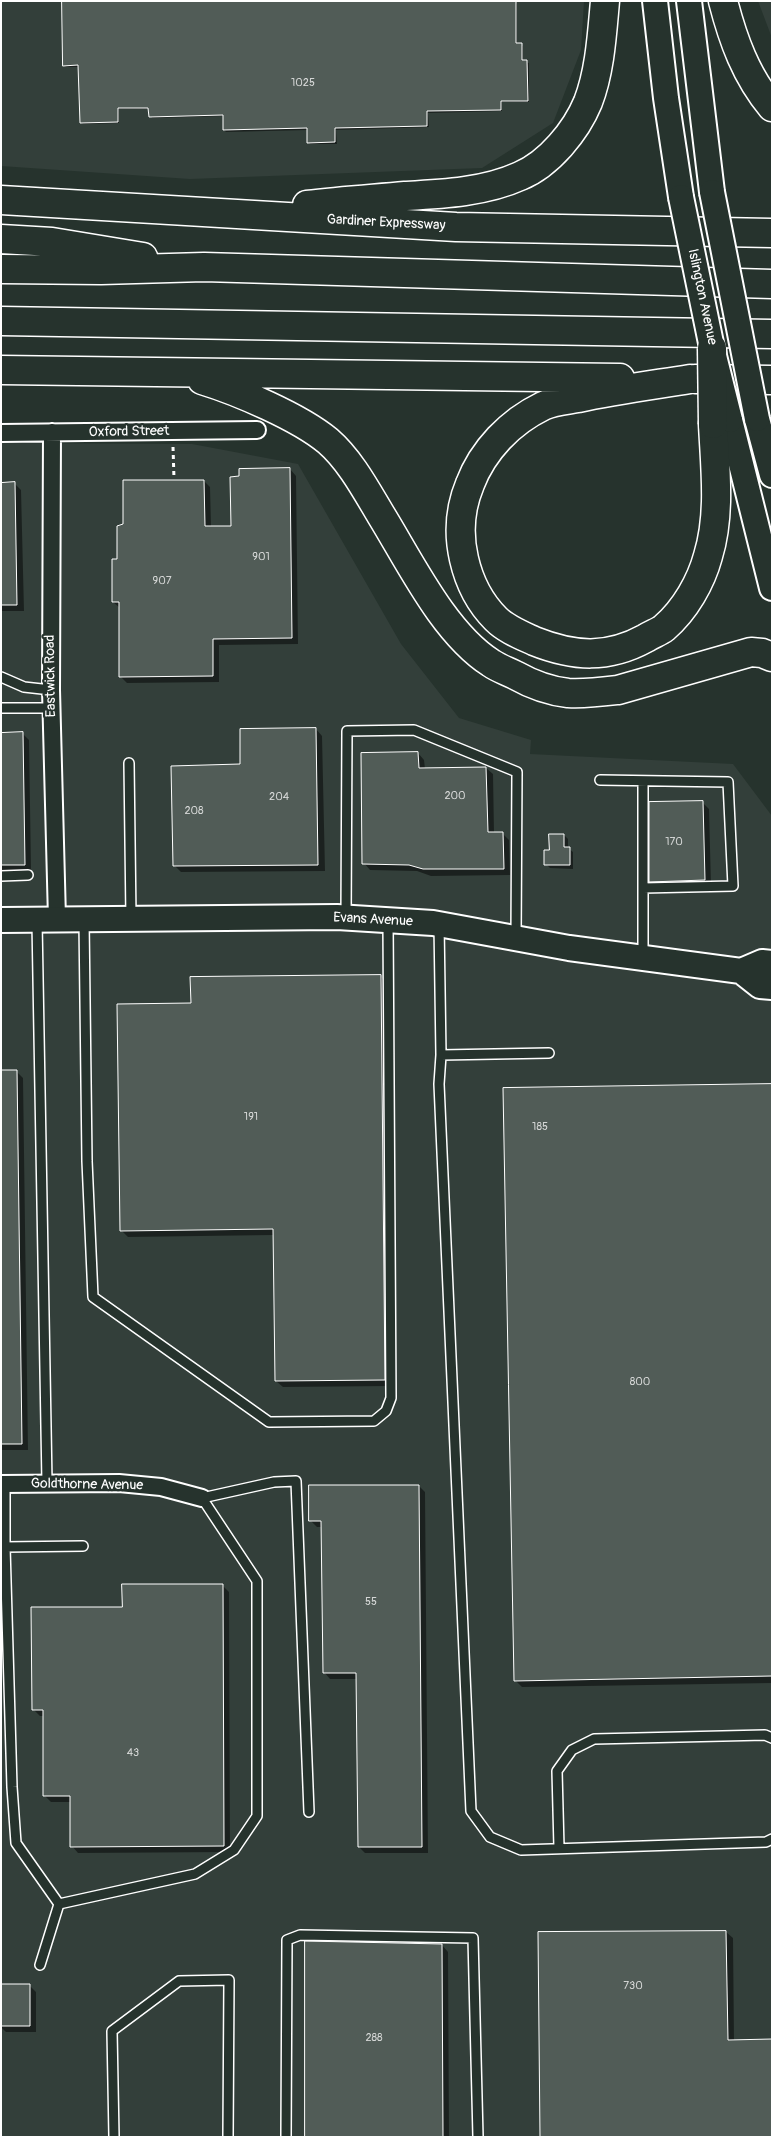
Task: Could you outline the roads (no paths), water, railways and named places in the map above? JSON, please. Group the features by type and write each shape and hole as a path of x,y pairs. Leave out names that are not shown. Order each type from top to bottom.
{"highway":[{"path":"226,213 351,200 446,193 484,188 521,176 544,161 577,125 588,101 601,49 605,1"},
{"path":"723,1 746,70 758,91 772,108"},
{"name":"Gardiner Expressway","path":"1,200 456,227 772,233"},
{"path":"1,239 52,242 204,267"},
{"path":"1,269 101,270 204,267 772,284"},
{"path":"1,321 772,334"},
{"path":"690,379 595,394 545,405 511,426 489,449 475,472 465,498 460,526 468,577 482,601 497,620 520,635 556,650 582,654 610,652 637,643 664,628 698,584 709,555 716,521 722,422 712,348"},
{"path":"1,370 772,380"},
{"path":"176,372 227,388 300,423 328,442 366,489 426,591 451,624 468,644 490,662 526,682 568,693 595,693 618,690 751,652 762,653 772,658"}],"main road":[{"name":"Islington Avenue","path":"655,1 666,98 681,197 712,348"},
{"path":"689,1 712,192 757,419 772,475"},
{"path":"722,422 772,588"},
{"name":"Evans Avenue","path":"1,920 84,918 346,918 439,924 643,958 740,971 760,986 772,987"},
{"name":"Evans Avenue","path":"740,971 762,962 772,963"}],"street":[{"name":"Oxford Street","path":"1,433 256,430"},
{"name":"Eastwick Road","path":"47,919 52,708 52,432"},
{"name":"Goldthorne Avenue","path":"3,1484 119,1483 161,1487 202,1498"}],"lane":[{"path":"1,677 24,687 51,690"},
{"path":"2,708 52,708"},
{"path":"346,918 347,731 414,730 517,772 516,938"},
{"path":"129,763 131,918"},
{"path":"600,780 728,782 734,886 643,888"},
{"path":"643,782 643,958"},
{"path":"1,876 28,876"},
{"path":"84,918 87,1161 93,1297 269,1422 374,1421 386,1411 392,1398 388,920"},
{"path":"47,919 47,1483"},
{"path":"439,924 441,1055 439,1084 470,1811 490,1837 521,1850 766,1842 772,1839"},
{"path":"441,1055 549,1053"},
{"path":"59,1904 195,1874 234,1850 257,1816 256,1581 202,1498 274,1482 296,1481 309,1812"},
{"path":"3,1484 12,1787 16,1843 59,1904"},
{"path":"5,1547 83,1546"},
{"path":"559,1848 557,1771 572,1750 594,1739 765,1735 772,1738"},
{"path":"40,1965 59,1904"},
{"path":"286,2137 287,1940 300,1935 472,1938 478,2137"},
{"path":"114,2137 112,2031 179,1981 229,1980 228,2137"}]}
